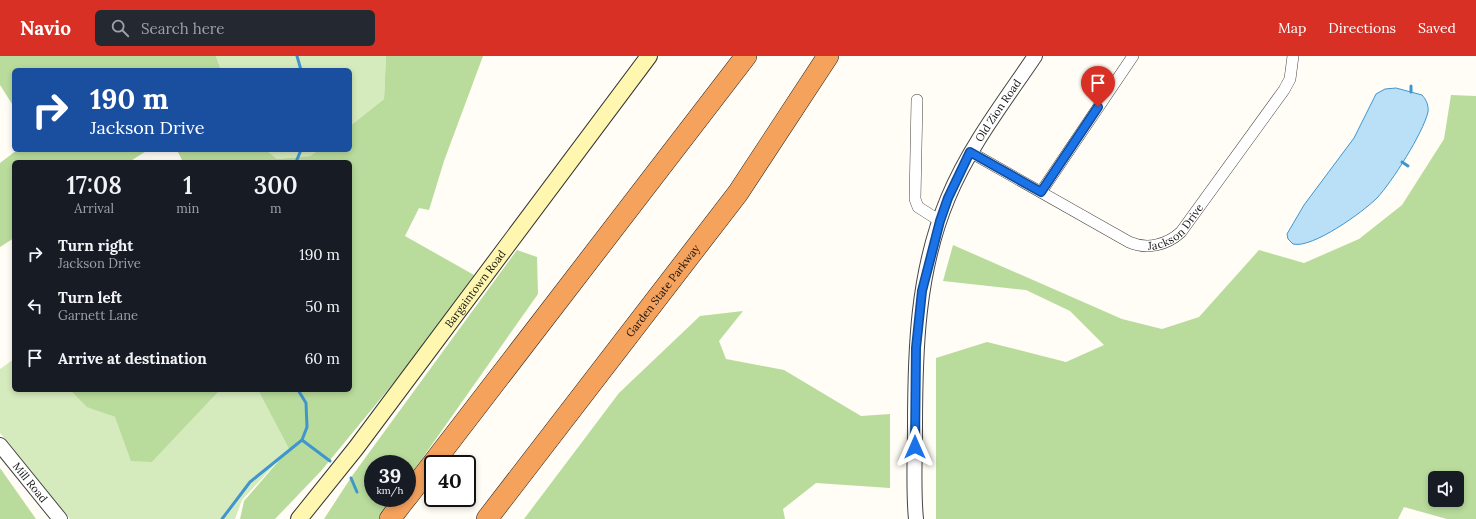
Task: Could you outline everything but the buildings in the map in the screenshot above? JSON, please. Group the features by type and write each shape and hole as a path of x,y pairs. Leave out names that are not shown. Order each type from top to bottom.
{"highway":[{"path":"416,486 746,56"},
{"name":"Garden State Parkway","path":"487,519 738,193 828,56"},
{"path":"390,519 400,507"}],"main road":[{"name":"Bargaintown Road","path":"299,519 360,442 649,56"}],"street":[{"name":"Old Zion Road","path":"916,519 915,377 918,318 926,270 948,198 970,152 1035,56"},
{"path":"1041,192 1133,56"},
{"name":"Jackson Drive","path":"970,152 1133,244 1154,246 1169,241 1181,232 1187,224 1284,90 1290,79 1294,56"},
{"path":"917,100 915,199 918,207 940,221"},
{"name":"Mill Road","path":"0,445 60,519"}],"green space":[{"path":"0,56 216,56 220,68 12,68 12,104 0,85"},
{"path":"216,56 386,56 384,99 352,124 352,68 220,68"},
{"path":"386,56 483,56 444,161 429,210 419,208 405,236 474,275 405,369 321,471 275,519 240,519 244,501 289,449 259,392 352,392 352,160 182,160 178,152 268,152 277,159 310,156 316,152 352,152 352,124 384,99"},
{"path":"1451,95 1476,96 1476,519 1447,519 1404,507 1398,519 936,519 936,358 987,342 1066,362 1104,345 1070,311 1026,290 943,281 953,245 1122,319 1162,329 1199,317 1259,250 1304,263 1359,239 1402,205 1444,139"},
{"path":"14,152 145,152 132,160 12,160 12,239 0,247 0,163"},
{"path":"268,152 316,152 310,156 277,159"},
{"path":"517,250 537,257 538,294 416,467 416,455 367,455"},
{"path":"743,311 719,341 726,359 784,370 861,416 890,414 890,488 816,483 783,509 785,519 524,519 619,393 700,316"},
{"path":"12,360 12,392 72,392 87,406 115,417 152,462 218,392 259,392 289,449 242,500 235,519 70,519 0,433 0,369"},
{"path":"72,392 218,392 152,462 131,461 115,417 87,407"},
{"path":"364,460 364,507 388,507 379,519 324,519"},
{"path":"0,468 36,519 0,519"}],"water":[{"path":"1396,88 1422,95 1427,103 1428,110 1425,121 1414,144 1398,169 1377,198 1361,212 1337,228 1312,241 1301,244 1293,244 1288,239 1287,234 1304,205 1354,138 1376,94 1385,89"}],"waterway":[{"path":"297,56 300,68"},
{"path":"1411,86 1411,92"},
{"path":"297,160 300,152"},
{"path":"1402,162 1408,166"},
{"path":"222,519 250,482 302,440 307,427 306,403 299,392"},
{"path":"302,440 330,461"},
{"path":"351,478 357,492"}],"route":[{"path":"915,447 916,348 922,291 932,246 940,221 948,198 970,152 1041,192 1098,107"}]}
